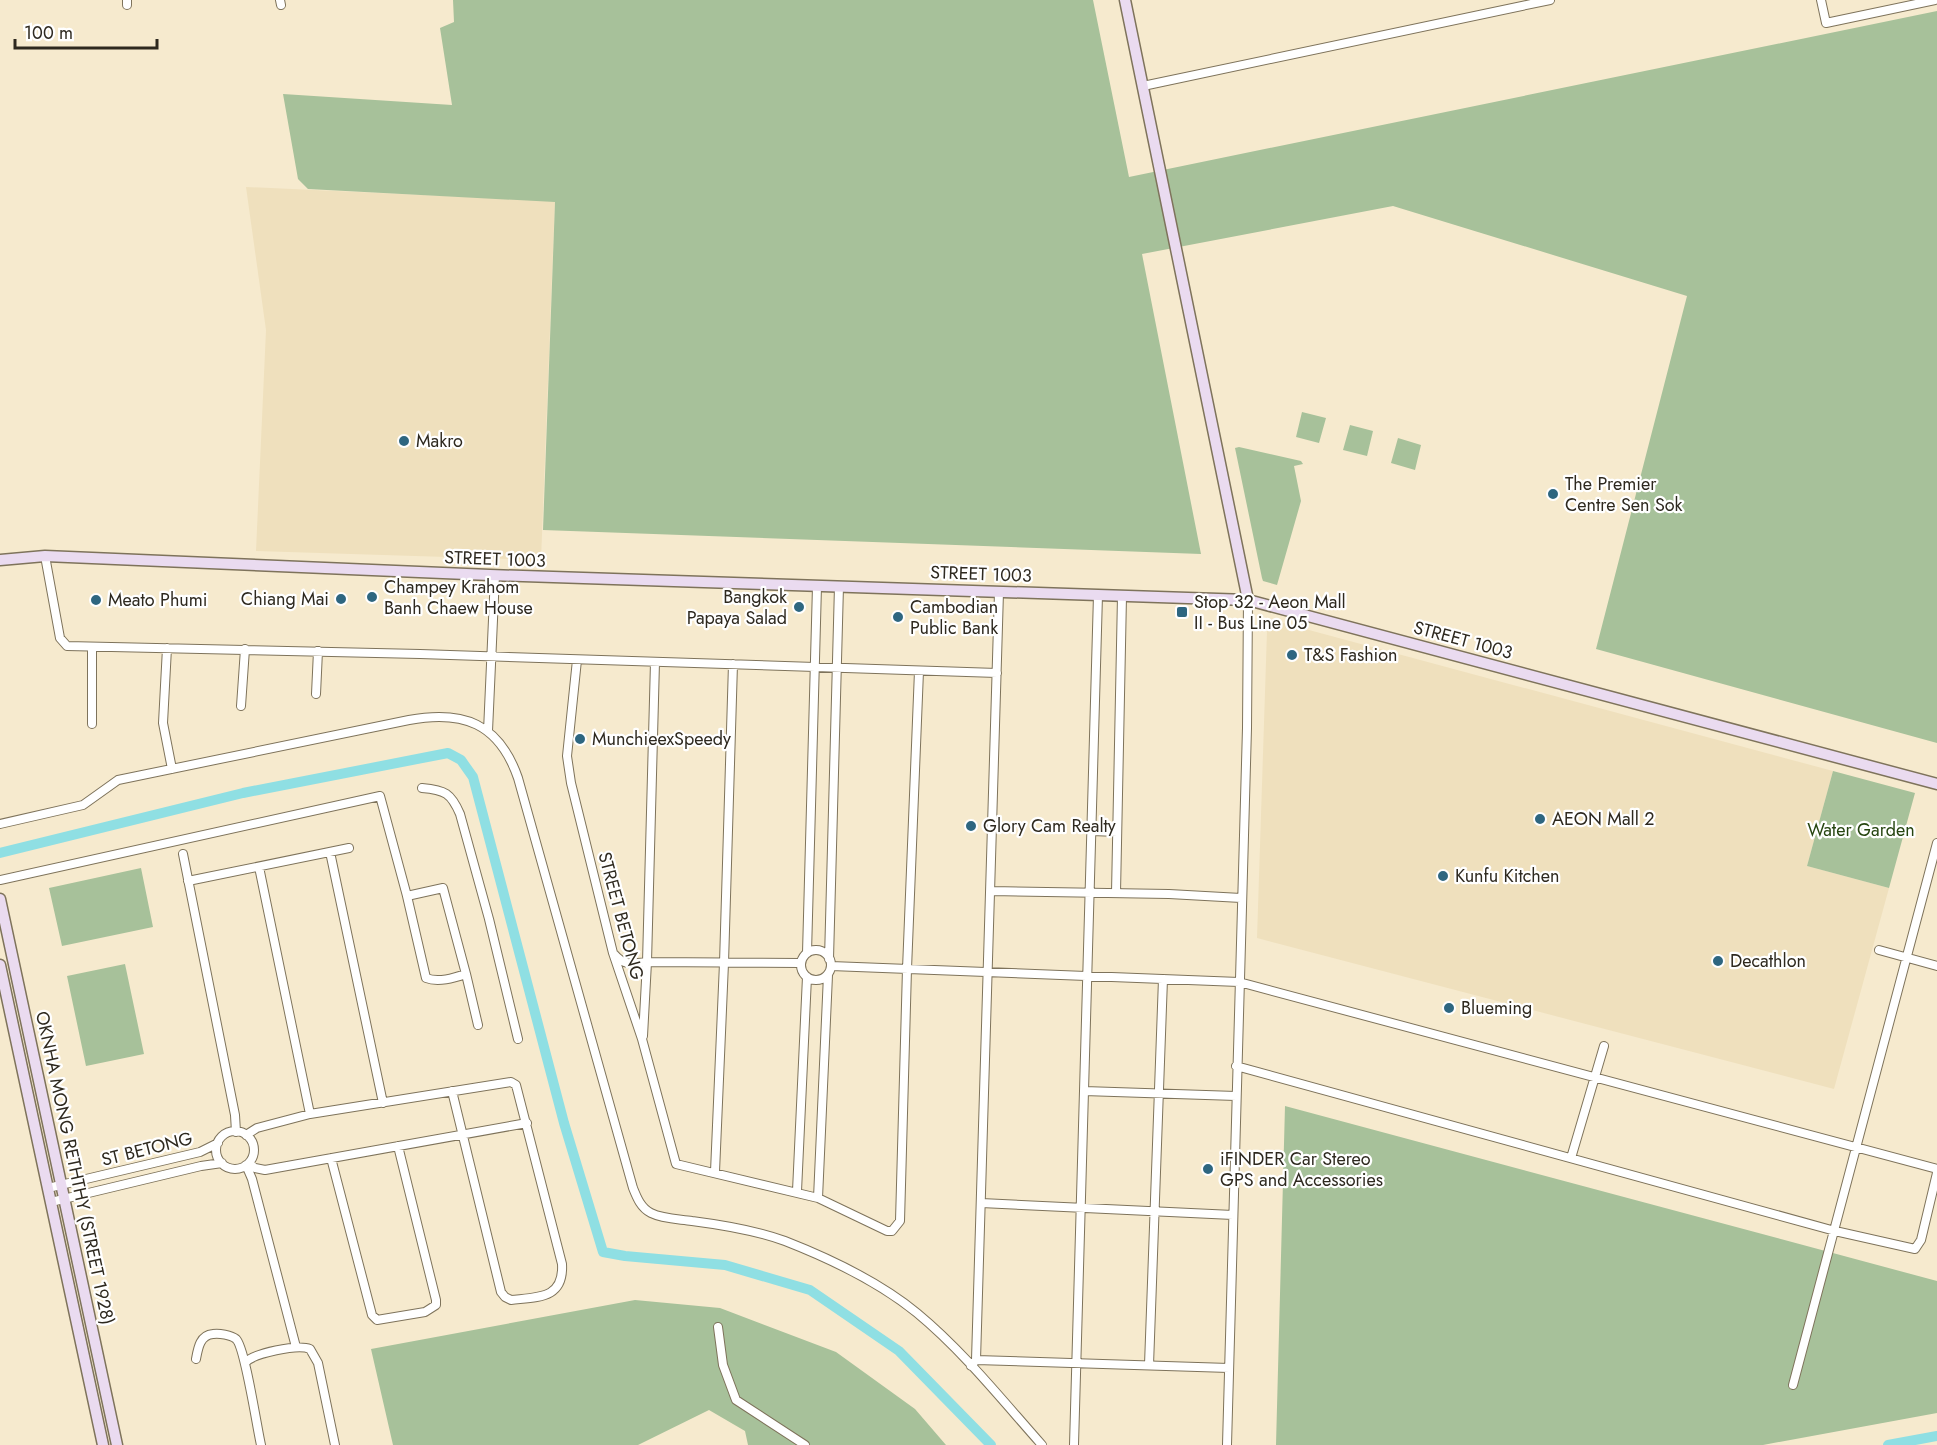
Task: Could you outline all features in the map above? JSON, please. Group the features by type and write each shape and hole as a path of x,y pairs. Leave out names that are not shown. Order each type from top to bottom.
{"main road":[{"path":"1125,0 1248,600"},
{"name":"STREET 1003","path":"0,561 45,556 495,575 1248,600 1937,784"},
{"name":"OKNHA MONG RETHTHY (STREET 1928)","path":"0,899 117,1445"},
{"name":"OKNHA MONG RETHTHY (STREET 1928)","path":"0,964 102,1445"}],"street":[{"path":"1143,86 1550,0"},
{"path":"1821,0 1826,23 1935,0"},
{"path":"45,556 60,638 67,646 318,651 997,673"},
{"path":"488,731 495,575"},
{"path":"817,586 807,953 801,963 803,973 807,978 816,981 828,975"},
{"path":"818,1198 830,962 838,586"},
{"path":"974,1363 981,1203 999,592"},
{"path":"1074,1445 1098,595"},
{"path":"1116,893 1122,596"},
{"path":"1227,1445 1248,600"},
{"path":"92,647 92,724"},
{"path":"166,648 163,723 172,769"},
{"path":"241,706 245,649"},
{"path":"316,694 318,651"},
{"name":"STREET BETONG","path":"577,660 567,756 571,783 613,952 642,1039 676,1164 715,1172"},
{"path":"642,1039 647,962 655,662"},
{"path":"733,664 715,1172 797,1191 851,1212 881,1230 892,1231 900,1221 919,671"},
{"path":"0,824 83,805 118,780 425,717 455,718 488,731 511,757 518,778 633,1188 645,1209 662,1217 758,1233 782,1240 830,1260 878,1286 916,1312 974,1363 1042,1445"},
{"path":"422,788 441,790 454,800 460,814 518,1039"},
{"path":"0,880 380,796 426,978 431,980 452,979 466,974"},
{"path":"1092,831 1117,832"},
{"path":"1793,1385 1937,843"},
{"path":"188,881 349,848"},
{"path":"330,852 383,1103"},
{"path":"183,854 236,1115 236,1131"},
{"path":"259,867 310,1114"},
{"path":"407,896 443,888 478,1025"},
{"path":"991,891 1241,898"},
{"path":"1879,950 1937,966"},
{"path":"807,953 819,951 830,962 907,969 1239,982 1937,1171 1921,1240 1915,1249 1834,1231 1236,1066"},
{"path":"613,952 620,961 626,964 647,962 801,963"},
{"path":"797,1191 807,978"},
{"path":"1149,1365 1163,979"},
{"path":"1571,1158 1604,1046"},
{"path":"246,1135 257,1128 310,1114 452,1091 514,1083 563,1270 557,1289 551,1293 511,1300 501,1292 452,1091"},
{"path":"1084,1091 1236,1095"},
{"path":"247,1164 265,1170 526,1123"},
{"path":"236,1131 246,1135 254,1150 247,1164 234,1169 222,1163 217,1154 218,1143 225,1134 236,1131"},
{"name":"ST BETONG","path":"48,1188 200,1152 218,1143"},
{"path":"331,1158 372,1315 377,1320 425,1312 436,1305 436,1300 398,1146"},
{"name":"ST BETONG","path":"51,1202 222,1163"},
{"path":"247,1164 296,1347"},
{"path":"981,1203 1233,1215"},
{"path":"718,1327 723,1365 736,1400 805,1445"},
{"path":"196,1359 199,1344 206,1336 221,1334 235,1338 245,1363 261,1445"},
{"path":"245,1363 253,1356 296,1347 310,1349 318,1363 335,1445"},
{"path":"974,1363 1076,1363 1229,1368"}],"shaded area":[{"name":"Makro","path":"246,187 555,201 541,560 256,551 266,330"},
{"name":"AEON Mall 2","path":"1283,623 1833,771 1807,866 1889,888 1834,1089 1257,938 1267,631"}],"green space":[{"path":"453,0 1093,0 1129,177 1937,11 1937,743 1596,649 1687,296 1393,206 1142,254 1201,554 543,530 555,202 308,189 298,179 283,94 452,105 440,28 454,22"},
{"path":"1302,412 1326,418 1319,443 1296,437"},
{"path":"1350,425 1373,431 1367,456 1343,450"},
{"path":"1398,438 1421,445 1415,470 1391,463"},
{"path":"1235,448 1301,461 1303,464 1294,466 1301,501 1277,585 1263,581 1262,578"},
{"name":"Water Garden","path":"1833,771 1915,793 1889,888 1807,866"},
{"path":"141,868 153,927 62,946 49,888"},
{"path":"125,964 144,1054 86,1066 67,976"},
{"path":"1285,1106 1937,1281 1937,1413 1763,1445 1276,1445"},
{"path":"635,1300 720,1308 836,1352 915,1409 946,1445 748,1445 745,1431 709,1410 638,1445 393,1445 371,1349"}],"waterway":[{"path":"0,853 243,793 448,753 461,760 473,777 564,1123 603,1252 725,1265 810,1290 899,1351 991,1445"},
{"path":"1888,1445 1937,1436"}],"place":[{"name":"Makro","path":"404,441"},
{"name":"The Premier Centre Sen Sok","path":"1553,494"},
{"name":"Champey Krahom Banh Chaew House","path":"372,597"},
{"name":"Chiang Mai","path":"341,599"},
{"name":"Meato Phumi","path":"96,600"},
{"name":"Bangkok Papaya Salad","path":"799,607"},
{"name":"Stop 32 - Aeon Mall II - Bus Line 05","path":"1182,612"},
{"name":"Cambodian Public Bank","path":"898,617"},
{"name":"T&S Fashion","path":"1292,655"},
{"name":"MunchieexSpeedy","path":"580,739"},
{"name":"AEON Mall 2","path":"1540,819"},
{"name":"Glory Cam Realty","path":"971,826"},
{"name":"Kunfu Kitchen","path":"1443,876"},
{"name":"Decathlon","path":"1718,961"},
{"name":"Blueming","path":"1449,1008"},
{"name":"iFINDER Car Stereo GPS and Accessories","path":"1208,1169"}]}
